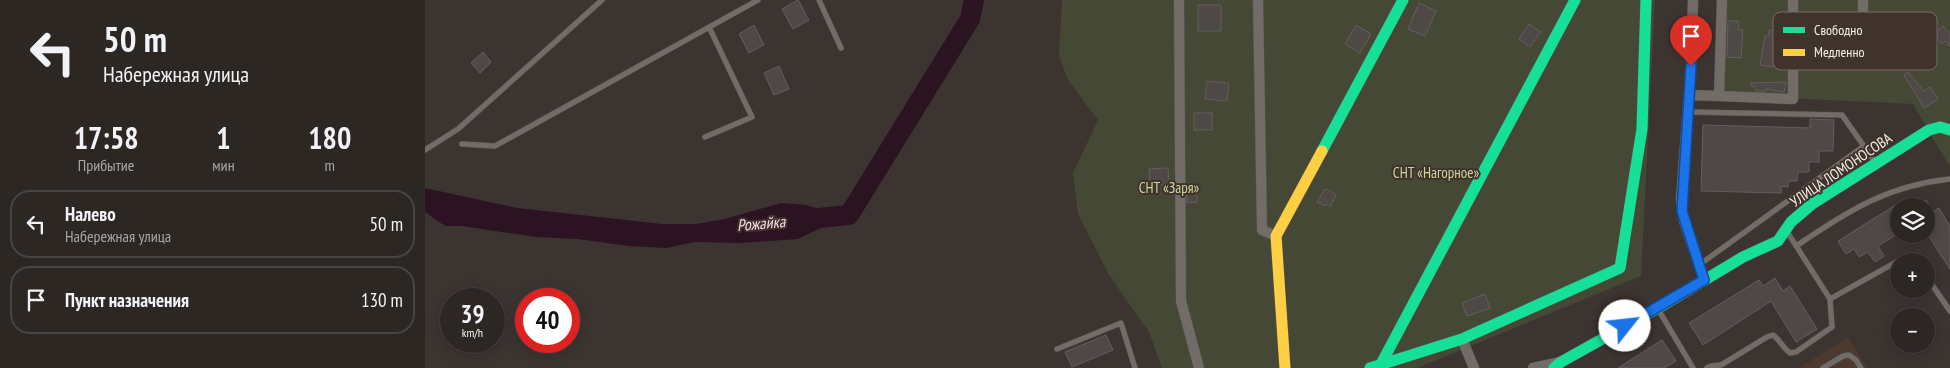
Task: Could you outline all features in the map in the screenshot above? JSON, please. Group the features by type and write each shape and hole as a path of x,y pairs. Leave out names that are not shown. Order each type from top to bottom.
{"street":[{"path":"1179,0 1181,301 1199,368"},
{"path":"1258,0 1262,230 1276,236"},
{"path":"1285,368 1276,236 1403,0"},
{"path":"1381,364 1575,0"},
{"path":"1370,368 1462,339 1620,268 1642,129 1646,0"},
{"path":"1693,0 1682,211 1704,280"},
{"path":"1719,96 1722,0"},
{"path":"1689,95 1793,99 1793,70"},
{"name":"УЛИЦА ЛОМОНОСОВА","path":"1557,365 1743,257 1768,247 1778,240 1791,222 1812,204 1929,130 1940,127 1950,130"},
{"path":"1462,339 1474,368"},
{"path":"1533,368 1557,365"}],"lane":[{"path":"425,150 459,129 602,0"},
{"path":"462,144 495,146 758,0"},
{"path":"819,0 841,48"},
{"path":"705,137 752,117 709,27"},
{"path":"1688,112 1842,115 1876,162"},
{"path":"1699,265 1864,146"},
{"path":"1796,246 1863,203 1893,190 1950,178"},
{"path":"1707,368 1721,365 1773,335 1790,353 1796,352 1832,327 1830,299 1786,230"},
{"path":"1830,299 1890,265"},
{"path":"1935,289 1950,311"},
{"path":"1658,308 1693,368"},
{"path":"1057,349 1121,323 1135,368"},
{"path":"1823,368 1843,356 1849,355 1856,360 1861,368"}],"shaded area":[{"path":"1848,337 1867,368 1799,368"}],"green space":[{"name":"СНТ «Нагорное»","path":"1062,0 1655,0 1641,276 1417,368 1162,368 1149,332 1109,275 1078,214 1073,173 1098,120 1068,80 1059,56"},
{"path":"1719,0 1950,0 1950,167 1913,104 1715,95"}],"water":[{"path":"425,188 517,208 662,224 696,224 725,219 781,203 806,205 825,211 826,222 821,228 798,239 739,243 695,242 666,248 629,246 577,239 536,237 462,226 445,226 425,212"}],"building":[{"path":"798,0 809,20 793,29 782,9"},
{"path":"1419,3 1436,11 1425,36 1408,29"},
{"path":"1198,5 1221,5 1221,31 1198,31"},
{"path":"1728,21 1738,21 1739,30 1743,30 1741,58 1727,57"},
{"path":"1529,24 1541,32 1530,47 1519,39"},
{"path":"754,25 764,45 749,53 739,34"},
{"path":"1356,25 1371,34 1360,53 1345,44"},
{"path":"1943,26 1950,34 1950,47 1945,41 1942,44 1937,38 1937,31"},
{"path":"1769,30 1773,30 1773,67 1760,65 1765,36 1769,36"},
{"path":"483,52 491,62 480,73 471,63"},
{"path":"779,66 789,89 774,95 764,73"},
{"path":"1908,72 1924,91 1930,87 1938,99 1924,108 1904,75"},
{"path":"1207,81 1229,83 1227,101 1205,99"},
{"path":"1786,82 1784,92 1766,89 1766,91 1756,91 1755,87 1751,86 1751,83"},
{"path":"1194,113 1212,113 1212,130 1194,130"},
{"path":"1810,119 1834,120 1833,151 1819,151 1819,162 1809,162 1809,172 1798,172 1797,181 1788,181 1788,187 1781,186 1781,193 1701,191 1703,125 1810,128"},
{"path":"1168,168 1169,184 1150,185 1149,169"},
{"path":"1187,189 1197,189 1197,202 1187,203"},
{"path":"1327,189 1336,195 1330,207 1317,202 1324,190"},
{"path":"1939,208 1950,226 1950,269 1933,243 1935,243 1935,211"},
{"path":"1890,209 1890,239 1878,246 1884,256 1875,262 1868,252 1859,257 1854,249 1846,254 1838,241"},
{"path":"1775,278 1783,291 1790,286 1817,329 1796,342 1771,301 1703,345 1689,323 1759,280 1763,286"},
{"path":"1485,294 1490,308 1467,316 1462,303"},
{"path":"1106,335 1113,350 1072,367 1065,352"},
{"path":"1662,340 1676,361 1664,368 1618,368"}],"waterway":[{"name":"Рожайка","path":"799,220 849,215 970,19 974,0"}],"traffic: fast":[{"path":"1322,151 1403,0"},
{"path":"1381,364 1575,0"},
{"path":"1370,368 1462,339 1620,268 1642,129 1646,0"},
{"path":"1554,368 1561,362 1658,308 1743,257 1778,241 1791,222 1812,204 1929,130 1940,127 1950,130"}],"traffic: slow":[{"path":"1285,368 1276,236 1322,151"}],"route":[{"path":"1625,326 1704,280 1684,221 1681,199 1691,66"}],"park label":[{"name":"СНТ «Заря»","path":"1169,188"}]}
